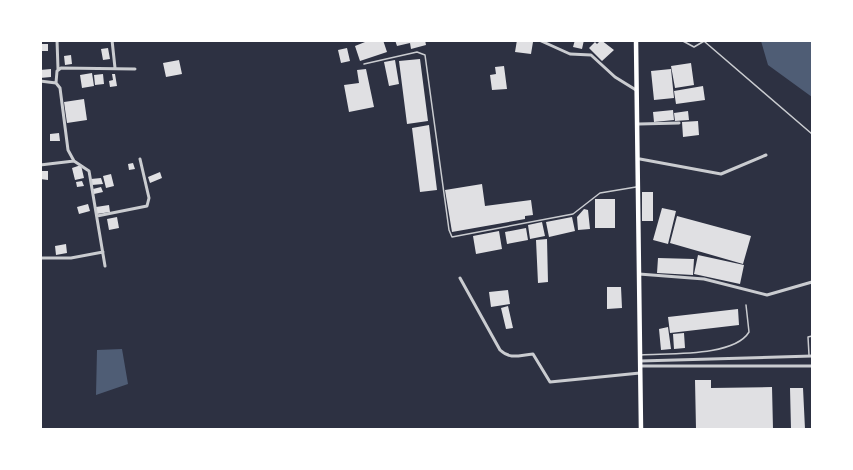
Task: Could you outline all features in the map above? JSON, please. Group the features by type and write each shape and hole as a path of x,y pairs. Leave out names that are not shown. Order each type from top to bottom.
{"highway":[{"path":"636,41 640,159 641,429"}],"street":[{"path":"56,83 57,40"},
{"path":"112,40 116,68"},
{"path":"539,40 570,54 591,56 615,77 638,90"},
{"path":"58,69 135,69"},
{"path":"40,81 56,83 60,88 68,150 74,161 89,171 105,267"},
{"path":"639,124 679,123"},
{"path":"640,159 721,174 766,155"},
{"path":"96,216 147,206 149,198 140,159"},
{"path":"40,165 74,161"},
{"path":"40,258 71,258 103,252"},
{"path":"639,274 704,279 767,296 813,282"},
{"path":"460,278 500,350 506,356 513,357 533,354 550,382 640,373"},
{"path":"640,361 811,356"},
{"path":"640,361 813,366"}],"lane":[{"path":"681,40 694,47 705,41 813,134"},
{"path":"364,64 417,52 425,55 449,230 452,237 573,214 596,194 640,186"},
{"path":"640,361 732,346 742,340 750,329 746,305"},
{"path":"811,356 808,337 813,336"}],"water":[{"path":"761,41 812,41 812,97 768,65"},
{"path":"122,349 128,384 96,395 97,350"}],"building":[{"path":"370,40 383,40 387,52 360,61 355,46"},
{"path":"395,40 425,40 426,45 411,49 410,43 397,46"},
{"path":"517,40 533,42 531,54 515,52"},
{"path":"575,40 584,40 582,49 573,47"},
{"path":"601,40 614,50 602,61 589,48"},
{"path":"41,44 48,44 48,51 41,51"},
{"path":"108,48 110,59 103,60 101,49"},
{"path":"347,48 350,61 341,63 338,50"},
{"path":"71,55 72,64 65,65 64,56"},
{"path":"420,59 428,121 407,124 399,61"},
{"path":"179,60 182,74 166,77 163,63"},
{"path":"395,60 399,84 389,86 384,62"},
{"path":"691,63 694,85 675,88 671,66"},
{"path":"504,66 507,89 492,90 490,75 496,74 495,67"},
{"path":"51,69 51,77 40,78 40,70"},
{"path":"366,69 374,107 349,112 344,85 359,83 357,70"},
{"path":"671,69 674,98 654,100 651,71"},
{"path":"92,73 94,86 82,88 80,75"},
{"path":"103,74 104,84 95,85 94,75"},
{"path":"112,74 115,74 117,86 110,87 109,81 113,80"},
{"path":"703,86 705,100 676,104 674,91"},
{"path":"84,99 87,120 67,123 64,102"},
{"path":"673,110 674,120 654,122 653,112"},
{"path":"688,111 689,120 675,121 674,113"},
{"path":"698,121 699,135 683,137 682,122"},
{"path":"429,125 437,190 420,192 412,128"},
{"path":"59,133 60,141 50,141 50,134"},
{"path":"133,163 135,169 129,170 128,164"},
{"path":"81,165 84,178 75,180 72,168"},
{"path":"41,171 48,171 48,180 40,179"},
{"path":"160,172 162,178 150,183 148,177"},
{"path":"111,174 114,186 106,188 103,176"},
{"path":"101,178 103,184 92,185 91,179"},
{"path":"82,181 84,186 77,187 76,182"},
{"path":"482,184 485,206 531,200 533,215 525,216 525,219 452,232 445,190"},
{"path":"101,187 103,192 94,194 93,189"},
{"path":"642,192 653,192 653,221 642,221"},
{"path":"595,199 615,199 615,228 595,228"},
{"path":"88,204 90,211 79,214 77,207"},
{"path":"109,205 110,212 97,214 96,207"},
{"path":"662,208 676,211 668,244 653,240"},
{"path":"584,209 588,210 590,229 578,230 577,217"},
{"path":"677,216 751,236 743,264 670,243"},
{"path":"117,217 119,228 109,230 107,219"},
{"path":"572,217 575,231 549,237 546,222"},
{"path":"542,222 545,236 530,239 528,225"},
{"path":"526,228 528,240 507,244 505,232"},
{"path":"499,231 502,249 476,254 473,236"},
{"path":"547,239 548,282 538,283 536,240"},
{"path":"66,244 67,253 56,255 55,246"},
{"path":"698,255 744,265 740,284 694,274"},
{"path":"658,258 694,259 693,275 657,273"},
{"path":"607,287 621,287 622,308 607,309"},
{"path":"508,290 510,304 491,307 489,292"},
{"path":"508,306 513,328 506,329 501,308"},
{"path":"738,309 739,325 670,333 668,317"},
{"path":"668,327 671,349 661,350 659,329"},
{"path":"684,333 685,348 674,349 673,334"},
{"path":"695,380 711,380 711,388 772,387 773,429 696,429"},
{"path":"790,388 803,388 805,429 791,429"}]}
